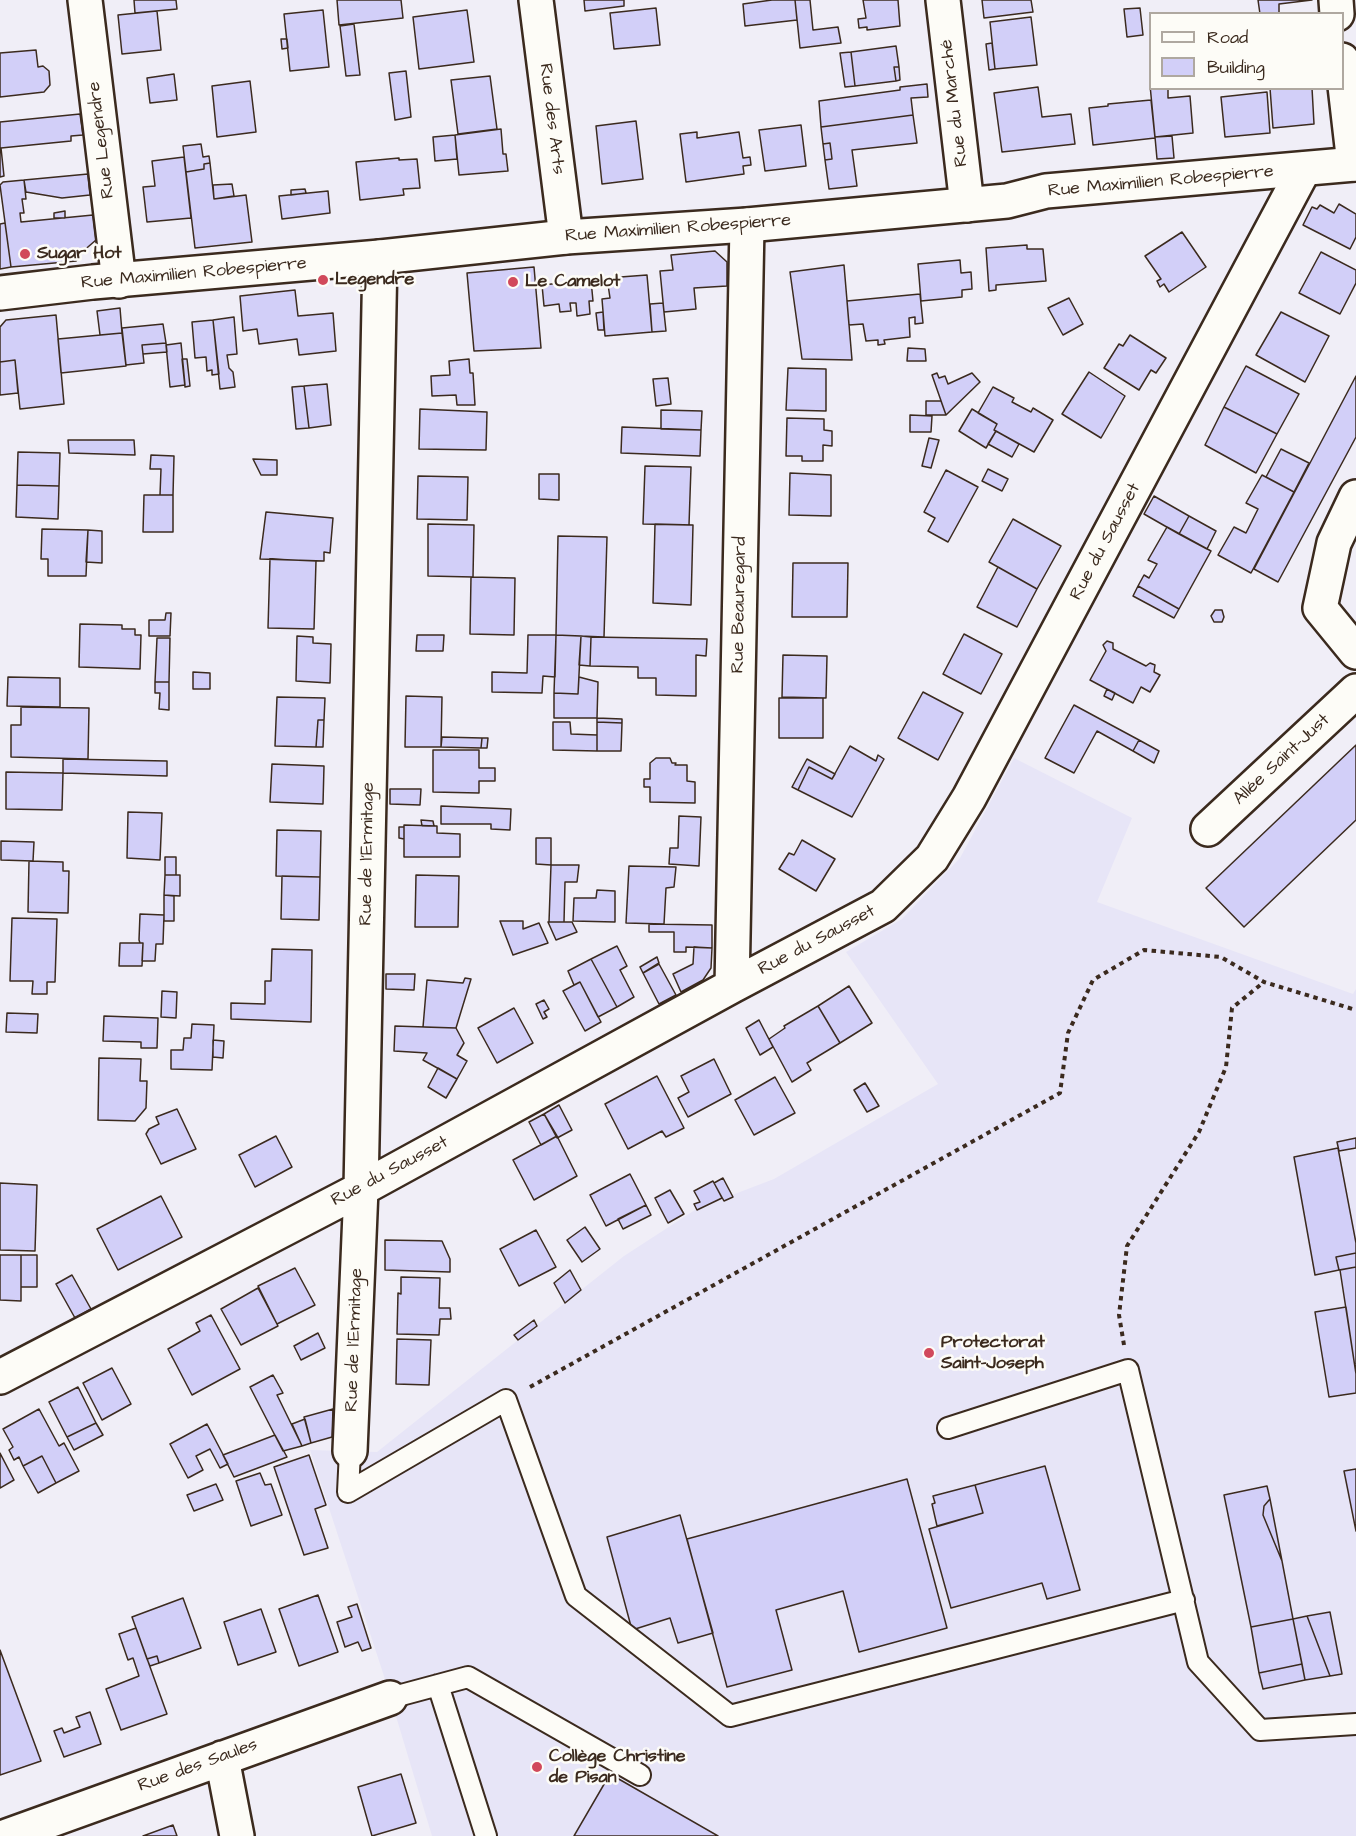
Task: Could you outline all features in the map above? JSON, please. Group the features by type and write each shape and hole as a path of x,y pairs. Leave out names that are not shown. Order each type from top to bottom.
{"street":[{"name":"Rue Legendre","path":"85,0 119,281"},
{"name":"Rue des Arts","path":"536,0 566,237"},
{"name":"Rue du Marché","path":"942,0 967,205"},
{"path":"1344,76 1355,164"},
{"name":"Rue Maximilien Robespierre","path":"0,293 566,237 747,225 967,205 1007,201 1046,191 1355,164"},
{"name":"Rue du Sausset","path":"0,1377 361,1189 883,906 932,858 975,788 1304,169"},
{"name":"Rue Beauregard","path":"732,986 747,225"},
{"name":"Rue de l'Ermitage","path":"350,1452 361,1189 380,257"},
{"path":"1356,497 1334,543 1320,608 1356,652"},
{"name":"Allée Saint-Just","path":"1208,829 1356,691"},
{"name":"Rue des Saules","path":"7,1836 390,1698"},
{"path":"222,1758 237,1836"}],"lane":[{"path":"948,1428 1128,1370 1198,1662 1260,1730 1356,1724"},
{"path":"350,1452 348,1492 506,1400 576,1596 730,1716 1184,1600"},
{"path":"390,1698 468,1677 640,1775"},
{"path":"438,1685 486,1836"}],"path":[{"path":"506,1400 1060,1094 1068,1034 1093,980 1144,950 1221,957 1264,982 1356,1010"},
{"path":"1128,1370 1119,1315 1127,1246 1199,1132 1226,1067 1232,1008 1264,982"}],"shaded area":[{"name":"Protectorat Saint-Joseph","path":"1014,758 1132,818 1097,902 1353,994 1356,989 1356,1836 432,1836 383,1673 310,1450 377,1452 624,1256 698,1208 774,1179 938,1084 846,952 902,919 960,858"}],"building":[{"path":"134,0 176,0 177,9 135,13"},
{"path":"337,0 401,0 403,18 339,25"},
{"path":"584,0 624,0 624,6 585,11"},
{"path":"795,0 797,20 745,26 743,4"},
{"path":"795,0 810,0 813,30 838,27 841,43 800,48"},
{"path":"863,0 898,0 900,26 867,30 867,27 859,28 858,19 866,18"},
{"path":"982,0 1031,0 1033,12 984,18"},
{"path":"1258,0 1312,0 1279,4 1279,12 1260,12"},
{"path":"656,8 660,45 614,49 610,13"},
{"path":"1140,8 1143,35 1127,37 1124,9"},
{"path":"323,10 329,67 290,71 284,14"},
{"path":"467,10 474,62 419,69 413,17"},
{"path":"157,11 161,50 122,54 118,15"},
{"path":"1031,17 1037,65 995,69 990,22"},
{"path":"354,24 360,75 346,76 340,26"},
{"path":"281,39 287,39 288,48 282,49"},
{"path":"992,43 995,69 989,70 986,44"},
{"path":"896,46 899,67 894,67 896,81 855,86 851,52"},
{"path":"36,50 38,67 43,66 49,71 50,85 44,92 0,97 0,53"},
{"path":"851,52 855,86 845,87 840,53"},
{"path":"894,67 899,67 900,80 896,81"},
{"path":"406,71 411,117 395,120 389,73"},
{"path":"174,74 177,100 150,103 147,78"},
{"path":"490,76 497,129 458,134 451,80"},
{"path":"250,81 256,132 217,137 212,86"},
{"path":"927,84 928,97 911,98 913,115 821,127 819,101"},
{"path":"1038,87 1042,117 1071,114 1075,144 1002,152 994,93"},
{"path":"1150,90 1168,90 1168,98 1190,96 1193,133 1155,137"},
{"path":"1270,90 1312,90 1314,124 1273,128"},
{"path":"1267,92 1270,133 1225,137 1221,97"},
{"path":"1151,100 1155,138 1093,145 1089,108"},
{"path":"80,114 83,135 71,136 71,141 1,148 4,176 0,177 0,122"},
{"path":"913,115 917,143 852,150 857,186 829,189 825,160 832,159 830,143 823,144 821,127"},
{"path":"636,121 643,179 602,184 596,126"},
{"path":"801,125 806,166 765,171 759,130"},
{"path":"501,129 503,154 506,154 508,171 459,175 455,135"},
{"path":"697,132 697,138 739,132 743,158 750,157 751,165 743,166 744,174 686,182 680,134"},
{"path":"455,135 457,159 435,161 433,137"},
{"path":"1172,136 1174,158 1157,159 1155,137"},
{"path":"830,143 832,159 825,160 823,144"},
{"path":"201,144 203,157 209,156 210,163 204,164 204,169 186,172 183,146"},
{"path":"184,157 191,218 147,222 143,187 155,186 152,161"},
{"path":"399,158 399,160 417,159 420,188 403,189 404,195 360,200 356,162"},
{"path":"210,163 214,199 246,195 252,242 195,248 186,172 204,169 204,164"},
{"path":"88,174 90,195 62,198 26,192 24,180"},
{"path":"24,180 26,199 22,199 24,213 20,213 21,222 93,215 96,240 81,253 76,261 11,267 0,185 3,182"},
{"path":"232,184 234,196 214,199 213,185"},
{"path":"305,189 306,193 291,195 291,190"},
{"path":"328,191 330,213 282,219 279,196"},
{"path":"1339,204 1356,214 1356,237 1350,249 1303,225 1312,207 1317,209 1320,205 1334,213"},
{"path":"65,211 65,218 54,218 54,213"},
{"path":"5,223 11,267 0,269 0,224"},
{"path":"1182,232 1206,267 1169,292 1164,284 1160,287 1157,281 1161,279 1145,256"},
{"path":"1027,245 1027,249 1043,249 1046,281 996,285 996,290 989,291 986,248"},
{"path":"715,251 727,262 727,286 694,288 696,309 664,312 660,271 673,270 671,255"},
{"path":"1321,252 1356,270 1356,283 1340,314 1299,293"},
{"path":"960,260 961,273 971,272 972,289 962,290 962,297 921,301 918,264"},
{"path":"844,265 852,360 802,359 790,272"},
{"path":"534,267 541,348 474,351 467,273"},
{"path":"647,275 652,332 605,336 602,299 610,298 607,278"},
{"path":"591,280 593,301 589,301 590,314 577,316 576,303 570,303 571,311 560,312 559,304 544,306 542,285"},
{"path":"295,290 298,316 333,313 336,351 299,355 297,339 259,344 257,329 243,331 240,296"},
{"path":"920,294 923,323 915,324 915,317 909,318 910,337 884,340 885,344 878,345 878,340 866,341 863,324 849,325 847,301"},
{"path":"1069,298 1083,324 1063,335 1048,308"},
{"path":"663,303 666,331 652,332 650,304"},
{"path":"120,308 122,333 100,335 97,311"},
{"path":"603,312 604,330 598,330 596,313"},
{"path":"1281,312 1329,336 1305,382 1256,355"},
{"path":"56,315 64,404 20,409 15,360 0,362 0,327 6,320"},
{"path":"234,317 237,354 227,355 235,387 220,389 213,320"},
{"path":"213,320 219,374 212,375 212,370 207,371 206,357 195,358 192,322"},
{"path":"163,324 166,343 142,345 144,363 126,365 122,328"},
{"path":"122,333 126,366 61,373 58,339"},
{"path":"1130,335 1166,358 1156,373 1151,370 1139,390 1104,368 1119,344 1123,346"},
{"path":"166,343 167,352 143,354 142,345"},
{"path":"181,343 185,385 170,387 166,345"},
{"path":"908,348 925,349 926,361 907,361"},
{"path":"182,359 187,359 190,386 185,387"},
{"path":"469,359 470,373 473,373 475,405 457,405 456,395 432,396 431,376 450,375 449,361"},
{"path":"15,360 18,393 0,395 0,362"},
{"path":"1246,366 1299,394 1277,434 1224,407"},
{"path":"788,368 826,369 826,411 786,410"},
{"path":"1089,372 1125,396 1101,438 1062,414"},
{"path":"937,373 939,378 945,376 948,384 972,373 980,382 946,415 932,375"},
{"path":"1356,376 1356,437 1278,582 1254,569"},
{"path":"668,378 671,404 656,406 653,379"},
{"path":"327,384 331,425 309,428 304,386"},
{"path":"304,386 309,428 296,429 292,387"},
{"path":"993,387 1014,398 1012,402 1031,412 1033,408 1053,420 1034,452 994,430 997,424 978,413"},
{"path":"926,401 941,401 946,415 926,415"},
{"path":"1224,407 1277,434 1256,473 1205,445"},
{"path":"420,409 487,412 486,450 419,449"},
{"path":"972,409 997,424 994,430 996,431 986,448 959,431"},
{"path":"661,410 702,411 701,430 661,429"},
{"path":"910,415 932,416 931,432 910,432"},
{"path":"787,418 824,419 824,430 832,431 832,446 823,445 823,461 802,461 802,456 786,456"},
{"path":"622,427 701,430 700,456 621,453"},
{"path":"996,431 1019,444 1012,457 988,444"},
{"path":"929,438 939,440 931,468 922,466"},
{"path":"68,440 134,440 135,455 69,453"},
{"path":"1281,449 1309,463 1294,492 1266,477"},
{"path":"18,452 60,453 59,486 17,485"},
{"path":"151,455 174,456 173,495 160,495 161,469 150,469"},
{"path":"253,459 277,460 277,475 261,475"},
{"path":"645,466 691,467 689,525 643,524"},
{"path":"988,469 1008,479 1002,491 982,481"},
{"path":"946,470 978,487 948,542 928,531 935,518 924,512"},
{"path":"790,473 831,475 831,516 789,515"},
{"path":"539,474 559,474 559,500 539,499"},
{"path":"1262,475 1294,492 1251,573 1218,555 1234,527 1246,533 1258,509 1246,503"},
{"path":"418,476 468,477 467,520 417,519"},
{"path":"17,485 59,486 58,519 16,517"},
{"path":"144,495 173,495 173,532 143,532"},
{"path":"1154,496 1189,516 1179,534 1144,514"},
{"path":"266,512 333,518 330,553 324,552 324,561 260,559"},
{"path":"1189,516 1216,531 1207,549 1179,534"},
{"path":"1013,519 1061,546 1037,589 989,562"},
{"path":"428,524 474,525 473,577 428,576"},
{"path":"655,524 693,525 691,605 653,603"},
{"path":"1167,527 1211,551 1179,609 1138,586 1144,575 1149,578 1157,564 1148,560"},
{"path":"42,529 88,530 86,576 48,576 48,559 41,559"},
{"path":"88,530 102,531 102,563 86,562"},
{"path":"558,536 607,537 604,637 556,635"},
{"path":"270,559 316,561 314,629 268,628"},
{"path":"793,563 848,563 847,617 792,617"},
{"path":"998,567 1037,589 1017,627 977,607"},
{"path":"471,577 515,578 514,635 470,634"},
{"path":"1138,586 1179,609 1174,618 1133,596"},
{"path":"1215,610 1222,610 1224,617 1222,622 1214,622 1211,616"},
{"path":"166,613 171,613 170,636 149,636 149,620 165,620"},
{"path":"80,624 122,625 122,629 135,629 135,635 141,635 140,669 79,667"},
{"path":"964,634 1002,654 981,694 943,674"},
{"path":"417,635 444,635 443,651 416,651"},
{"path":"528,635 556,635 555,677 543,676 542,693 492,692 492,672 527,673"},
{"path":"556,635 581,636 578,694 554,693"},
{"path":"297,636 313,637 313,643 331,644 330,683 296,681"},
{"path":"581,636 591,637 590,666 579,665"},
{"path":"591,637 707,639 706,656 696,655 696,696 656,695 656,678 638,678 638,667 590,666"},
{"path":"157,638 170,638 169,682 155,682"},
{"path":"1107,641 1113,643 1113,649 1146,666 1150,663 1155,665 1154,672 1160,675 1150,692 1141,687 1133,703 1090,680 1106,651 1103,645"},
{"path":"783,655 827,656 826,698 782,697"},
{"path":"193,672 210,673 210,689 193,689"},
{"path":"8,677 60,678 60,707 7,706"},
{"path":"579,677 598,682 597,718 554,718 554,693 578,694"},
{"path":"155,682 169,682 169,710 159,709 160,693 155,693"},
{"path":"1107,689 1115,693 1112,700 1104,696"},
{"path":"923,692 963,713 938,760 898,738"},
{"path":"406,696 442,697 441,747 405,747"},
{"path":"277,697 325,698 324,720 318,720 316,747 275,746"},
{"path":"779,698 823,698 823,738 779,738"},
{"path":"1074,705 1139,740 1133,751 1097,731 1074,773 1045,758"},
{"path":"21,707 89,708 88,759 11,757 11,725 21,725"},
{"path":"597,718 622,719 622,723 597,722"},
{"path":"318,720 324,720 323,747 316,747"},
{"path":"553,722 570,722 571,734 597,735 597,751 553,750"},
{"path":"597,722 622,723 621,751 597,751"},
{"path":"442,737 482,738 481,748 441,747"},
{"path":"482,738 488,738 487,748 481,748"},
{"path":"1139,740 1159,751 1154,763 1133,751"},
{"path":"1356,745 1356,820 1244,927 1206,888"},
{"path":"850,746 876,761 878,755 884,759 852,817 798,790 809,767 832,779"},
{"path":"433,750 479,750 479,768 495,768 495,781 479,781 479,793 433,792"},
{"path":"656,758 670,758 672,763 676,763 675,765 687,765 687,781 695,782 695,803 650,802 650,787 644,787 644,779 650,779 650,763"},
{"path":"63,759 167,761 167,776 63,773"},
{"path":"807,759 835,774 832,779 809,767 798,790 792,787"},
{"path":"272,764 324,766 323,804 270,802"},
{"path":"6,772 63,773 62,810 6,809"},
{"path":"390,789 421,789 420,805 390,804"},
{"path":"441,806 511,809 510,830 491,829 491,824 441,824"},
{"path":"128,812 162,813 160,860 127,858"},
{"path":"679,816 701,817 699,866 669,864 670,848 678,848"},
{"path":"421,820 433,821 434,826 422,826"},
{"path":"404,825 437,826 437,833 460,834 460,857 404,857"},
{"path":"399,827 404,827 404,839 399,838"},
{"path":"277,830 321,831 320,877 276,876"},
{"path":"536,838 551,838 551,865 536,864"},
{"path":"802,840 835,859 816,891 779,869 789,853 794,855"},
{"path":"1,841 34,842 33,861 1,860"},
{"path":"165,857 176,857 176,875 165,875"},
{"path":"29,861 63,862 63,871 69,871 68,913 28,912"},
{"path":"551,865 579,865 577,882 565,882 564,922 549,922"},
{"path":"629,866 676,867 674,887 666,888 664,924 626,923"},
{"path":"165,875 180,875 180,896 164,895"},
{"path":"416,875 459,876 458,927 415,927"},
{"path":"282,876 320,877 319,920 281,919"},
{"path":"597,890 615,891 615,922 573,921 574,898 596,898"},
{"path":"164,895 174,896 174,921 164,921"},
{"path":"140,914 164,915 163,944 156,944 155,961 142,961 143,943 139,940"},
{"path":"12,918 57,919 55,982 47,982 47,994 32,994 33,981 10,981"},
{"path":"500,921 523,921 523,929 539,923 548,943 513,955"},
{"path":"548,922 572,922 577,932 556,940"},
{"path":"649,924 712,925 712,948 686,947 686,952 674,952 674,932 649,932"},
{"path":"120,943 143,943 142,966 119,966"},
{"path":"617,946 627,966 620,970 634,997 617,1007 591,959"},
{"path":"694,947 712,948 711,968 703,980 681,992 673,974 693,964"},
{"path":"272,949 312,950 311,1022 231,1019 231,1003 265,1004 265,981 271,981"},
{"path":"657,957 659,963 643,973 640,967"},
{"path":"591,959 617,1007 598,1017 580,982 574,985 568,971"},
{"path":"659,964 676,995 659,1004 643,973"},
{"path":"386,974 415,974 414,990 386,989"},
{"path":"465,978 471,979 456,1028 423,1027 427,980 463,983"},
{"path":"580,982 601,1022 585,1031 563,991"},
{"path":"849,986 872,1023 840,1043 818,1006"},
{"path":"162,991 177,992 176,1018 161,1017"},
{"path":"544,1000 549,1009 544,1012 547,1017 543,1019 536,1004"},
{"path":"818,1006 840,1043 807,1063 811,1070 792,1082 769,1039 785,1028 784,1026"},
{"path":"514,1008 533,1043 497,1063 478,1028"},
{"path":"7,1013 38,1014 37,1033 6,1032"},
{"path":"104,1016 158,1018 157,1048 141,1048 141,1042 103,1041"},
{"path":"759,1020 773,1047 760,1055 746,1028"},
{"path":"192,1024 214,1025 212,1070 171,1069 171,1050 183,1050 184,1038 191,1038"},
{"path":"395,1026 456,1028 464,1043 457,1055 467,1061 457,1079 423,1060 427,1053 394,1051"},
{"path":"213,1040 224,1041 223,1058 213,1057"},
{"path":"99,1058 141,1059 140,1081 147,1081 146,1108 135,1121 98,1120"},
{"path":"714,1059 731,1094 688,1117 678,1098 689,1092 681,1076"},
{"path":"438,1068 457,1079 446,1098 428,1087"},
{"path":"657,1076 684,1128 666,1137 662,1131 628,1149 605,1104"},
{"path":"775,1077 795,1113 754,1135 735,1100"},
{"path":"865,1083 879,1106 867,1112 854,1090"},
{"path":"559,1105 572,1130 557,1138 544,1114"},
{"path":"177,1109 196,1149 161,1164 146,1134 149,1129 159,1124 156,1117"},
{"path":"544,1114 557,1136 541,1145 529,1122"},
{"path":"276,1136 292,1167 255,1187 239,1155"},
{"path":"557,1136 577,1176 534,1200 513,1160"},
{"path":"1356,1138 1356,1148 1339,1151 1337,1142"},
{"path":"1338,1148 1356,1253 1336,1257 1339,1270 1315,1275 1294,1157"},
{"path":"630,1174 646,1205 606,1226 590,1195"},
{"path":"723,1178 733,1197 724,1201 714,1183"},
{"path":"713,1181 722,1198 697,1210 694,1204 700,1202 694,1191"},
{"path":"0,1183 37,1185 35,1251 0,1250"},
{"path":"670,1190 684,1214 668,1223 655,1198"},
{"path":"161,1196 182,1237 118,1270 97,1229"},
{"path":"646,1205 651,1215 623,1229 618,1219"},
{"path":"585,1227 600,1249 582,1262 567,1240"},
{"path":"536,1230 556,1267 519,1286 500,1249"},
{"path":"385,1240 442,1241 450,1259 450,1272 385,1270"},
{"path":"1356,1253 1356,1267 1339,1270 1336,1257"},
{"path":"0,1255 21,1255 21,1301 0,1300"},
{"path":"21,1255 37,1255 37,1287 21,1287"},
{"path":"1356,1267 1356,1374 1340,1270"},
{"path":"295,1268 315,1305 277,1324 258,1286"},
{"path":"570,1270 581,1290 565,1303 554,1283"},
{"path":"72,1275 91,1309 75,1318 56,1284"},
{"path":"401,1277 440,1278 439,1308 450,1308 451,1319 440,1319 439,1335 397,1334 398,1293 401,1294"},
{"path":"258,1288 278,1326 241,1345 221,1309"},
{"path":"1346,1307 1356,1374 1356,1393 1329,1397 1315,1312"},
{"path":"211,1315 240,1369 192,1395 168,1349 200,1331 196,1323"},
{"path":"534,1320 537,1326 518,1340 514,1335"},
{"path":"318,1333 325,1348 301,1360 294,1346"},
{"path":"397,1339 431,1340 429,1385 396,1384"},
{"path":"112,1368 131,1404 102,1420 83,1383"},
{"path":"273,1375 283,1393 277,1395 302,1446 283,1451 250,1387"},
{"path":"78,1387 96,1423 67,1437 49,1402"},
{"path":"39,1409 59,1446 64,1443 79,1471 56,1483 42,1456 23,1466 19,1457 14,1460 9,1450 13,1447 3,1429"},
{"path":"333,1409 332,1437 311,1443 304,1417"},
{"path":"305,1419 311,1443 302,1446 292,1424"},
{"path":"96,1423 103,1435 74,1450 67,1437"},
{"path":"207,1424 228,1464 220,1468 210,1449 196,1456 203,1470 188,1478 170,1444"},
{"path":"275,1435 287,1457 234,1477 223,1455"},
{"path":"0,1453 14,1480 0,1488"},
{"path":"309,1455 326,1505 315,1509 328,1548 304,1555 274,1467"},
{"path":"42,1456 56,1483 38,1493 23,1466"},
{"path":"1045,1466 1080,1590 1047,1599 1042,1583 951,1608 929,1529 983,1513 975,1485"},
{"path":"1356,1469 1356,1531 1344,1471"},
{"path":"260,1473 265,1485 271,1484 282,1515 251,1526 236,1481"},
{"path":"907,1479 947,1628 859,1652 843,1591 776,1610 792,1670 727,1687 687,1539"},
{"path":"216,1484 223,1500 194,1511 187,1495"},
{"path":"975,1485 983,1513 937,1526 932,1504 935,1503 933,1496"},
{"path":"1267,1486 1270,1499 1264,1506 1263,1515 1282,1561 1293,1619 1251,1627 1224,1495"},
{"path":"1270,1499 1282,1561 1263,1515 1264,1506"},
{"path":"680,1515 713,1633 678,1643 670,1618 632,1630 607,1537"},
{"path":"318,1595 338,1652 299,1666 279,1609"},
{"path":"183,1598 201,1648 159,1663 157,1656 147,1659 132,1617"},
{"path":"357,1604 371,1648 362,1651 358,1642 345,1647 337,1622 352,1617 348,1607"},
{"path":"261,1609 276,1652 238,1665 224,1622"},
{"path":"1330,1612 1342,1674 1330,1676 1307,1616"},
{"path":"1307,1616 1330,1676 1305,1680 1293,1619"},
{"path":"1293,1619 1302,1664 1259,1673 1251,1627"},
{"path":"136,1628 167,1714 121,1730 106,1689 139,1676 133,1658 128,1660 119,1634"},
{"path":"0,1650 41,1761 0,1775"},
{"path":"157,1656 159,1663 150,1666 147,1659"},
{"path":"1302,1664 1305,1680 1263,1689 1259,1673"},
{"path":"90,1712 101,1744 64,1757 54,1731 62,1728 64,1733 80,1727 76,1717"},
{"path":"401,1774 416,1823 372,1836 358,1787"},
{"path":"610,1774 718,1836 574,1836"},
{"path":"173,1825 177,1836 143,1836"}],"place":[{"name":"Sugar Hot","path":"25,254"},
{"name":"Legendre","path":"323,280"},
{"name":"Le Camelot","path":"513,282"},
{"name":"Protectorat Saint-Joseph","path":"929,1353"},
{"name":"Collège Christine de Pisan","path":"537,1767"}]}
